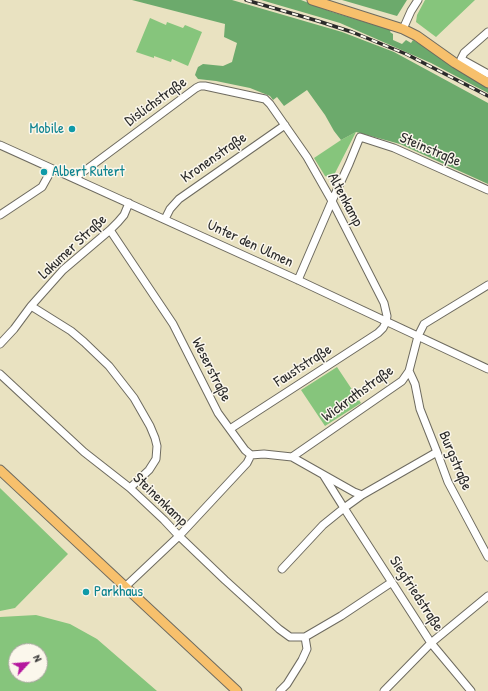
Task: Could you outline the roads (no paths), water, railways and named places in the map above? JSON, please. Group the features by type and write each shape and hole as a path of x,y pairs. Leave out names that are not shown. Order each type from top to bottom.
{"main road":[{"path":"312,0 403,29 417,36 455,63 488,83"},
{"path":"0,470 237,691"}],"street":[{"path":"403,29 418,0"},
{"path":"488,32 464,53 461,59 488,74"},
{"name":"Dislichstraße","path":"75,178 200,86 265,99"},
{"name":"Altenkamp","path":"265,99 285,125 332,201 384,303 386,322"},
{"name":"Kronenstraße","path":"165,219 170,209 179,198 285,125"},
{"name":"Steinstraße","path":"332,201 360,137 394,148 488,190"},
{"name":"Unter den Ulmen","path":"0,145 298,280 488,370"},
{"path":"0,216 42,186 52,169"},
{"path":"298,280 332,201"},
{"name":"Lakumer Straße","path":"0,344 63,270 110,230 124,214 129,203"},
{"name":"Weserstraße","path":"110,230 173,324 218,413 245,450 251,454"},
{"path":"418,336 424,324 488,285"},
{"path":"31,306 71,331 109,366 134,398 147,421 157,446 156,459 148,470 130,488"},
{"name":"Fauststraße","path":"230,429 378,333 386,322"},
{"name":"Wickrathstraße","path":"292,457 402,381 409,371 418,336"},
{"name":"Burgstraße","path":"409,371 420,409 438,452 448,482 488,557"},
{"name":"Steinenkamp","path":"0,374 84,452 130,488 164,520 178,536 279,629 290,637 305,637"},
{"path":"282,569 323,526 344,508 362,495 438,452"},
{"path":"126,587 178,536 247,463 251,454 292,457 362,495"},
{"path":"323,474 344,508"},
{"name":"Siegfriedstraße","path":"344,508 431,643 471,691"},
{"path":"280,691 287,684 302,660 307,649 305,637 341,616 392,582"},
{"path":"384,691 431,643 488,596"}],"railway":[{"path":"246,0 352,32 406,54 488,96"}],"place":[{"name":"Mobile","path":"72,129"},
{"name":"Albert Rutert","path":"44,172"},
{"name":"Parkhaus","path":"86,592"}]}
